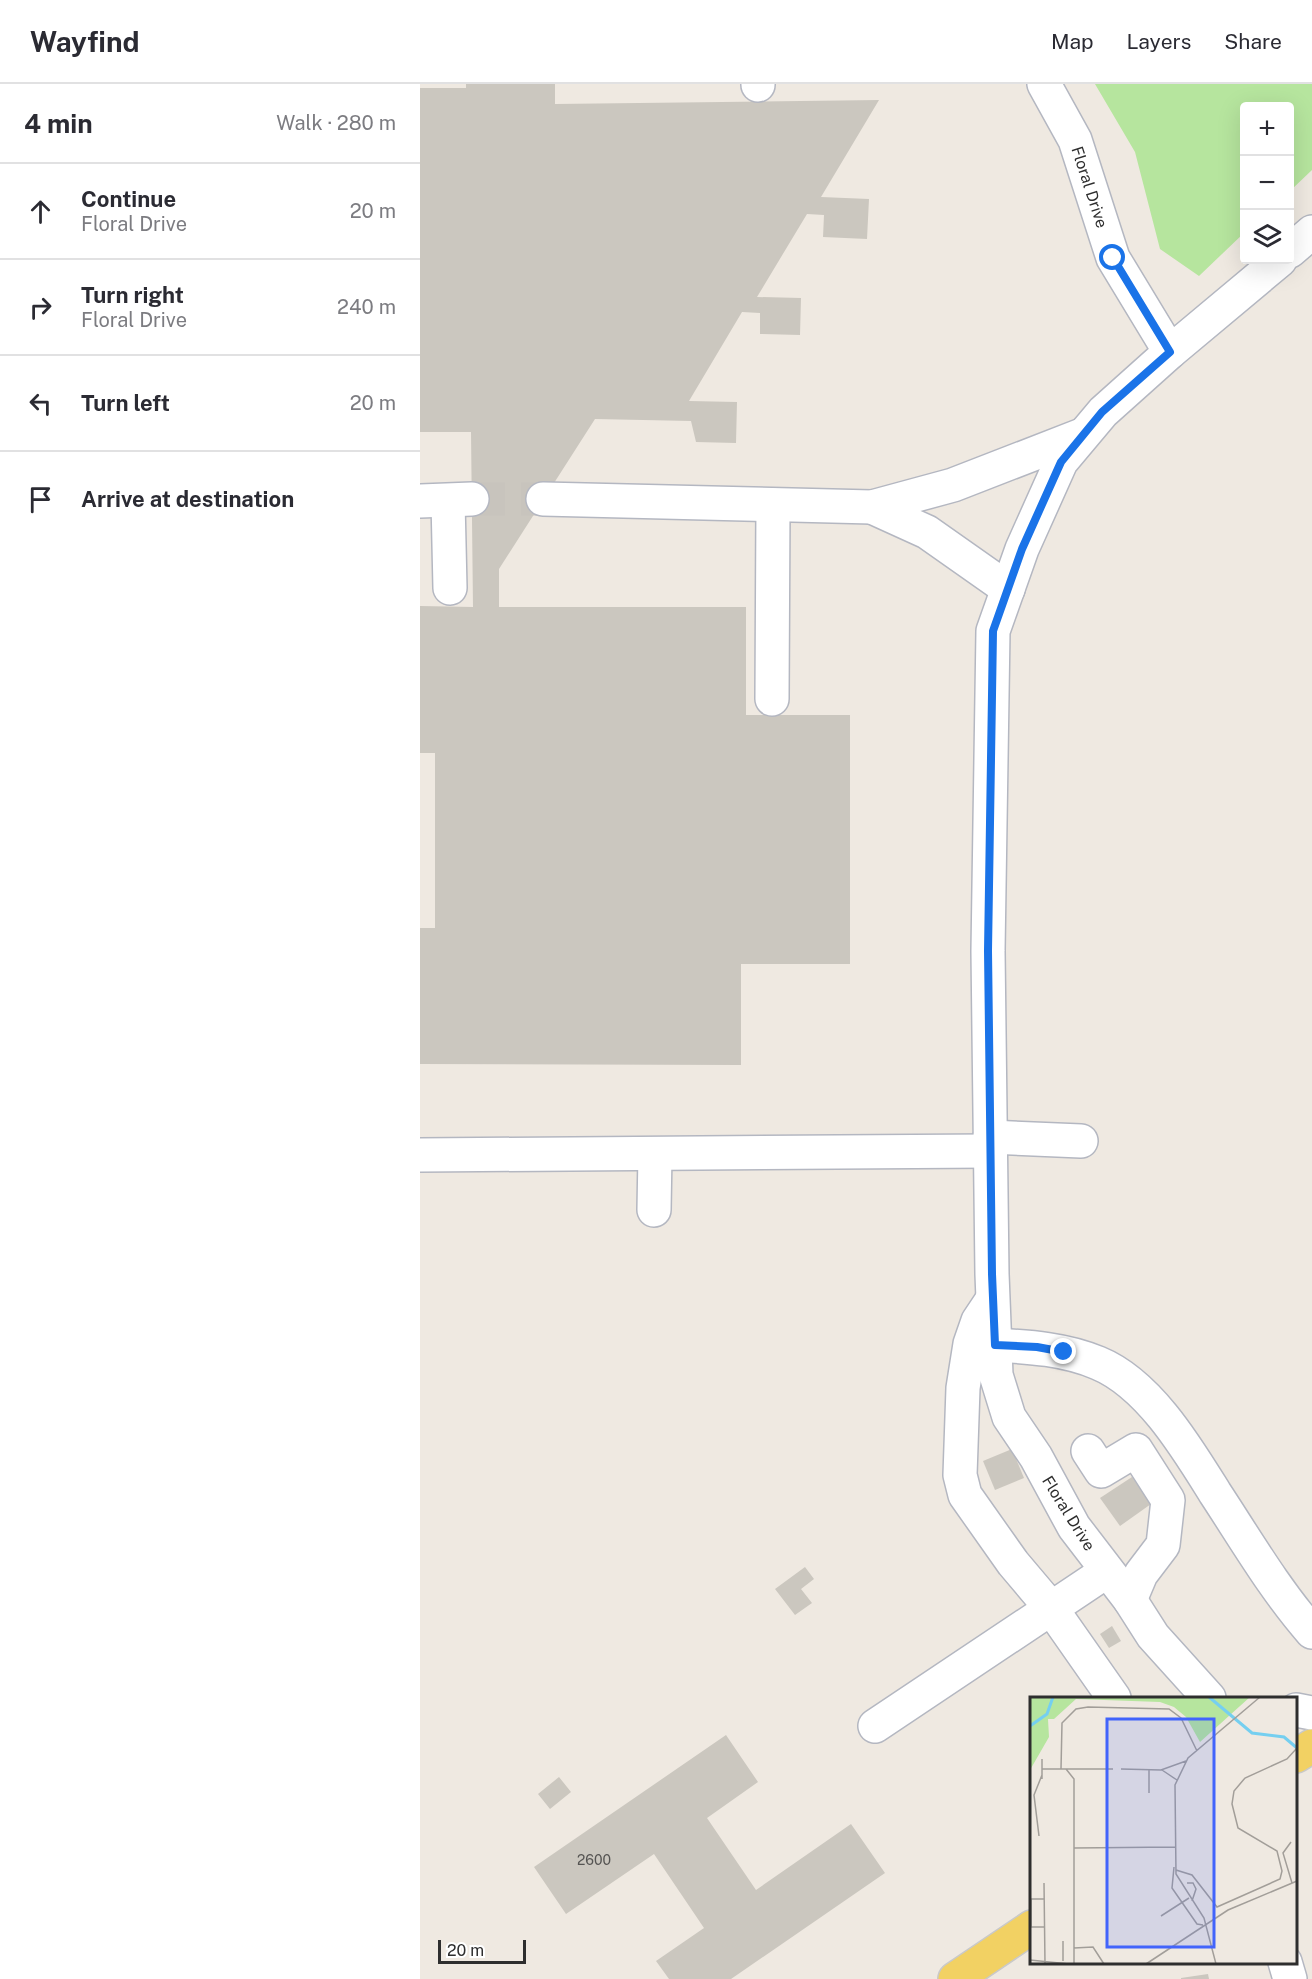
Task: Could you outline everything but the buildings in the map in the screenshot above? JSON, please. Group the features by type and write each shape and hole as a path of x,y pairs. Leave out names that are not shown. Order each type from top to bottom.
{"main road":[{"path":"1297,1755 1312,1746"},
{"path":"955,1979 1030,1928"}],"street":[{"name":"Floral Drive","path":"1044,84 1075,140 1113,258 1170,352"},
{"path":"1294,248 1312,232"},
{"name":"Floral Drive","path":"1215,1696 1153,1636 1130,1600 1074,1527 1036,1457 1009,1418 996,1375 988,951 993,631 1022,549 1061,462 1102,412 1275,264"},
{"path":"543,499 872,507 953,485 1084,434"},
{"path":"447,500 450,588"},
{"path":"772,699 773,505"},
{"path":"872,507 927,532 1008,589"},
{"path":"420,1155 655,1154 1081,1141"},
{"path":"654,1210 655,1154"},
{"path":"993,1299 978,1321 970,1344 963,1388 960,1475 965,1495 1013,1563 1051,1608 1113,1697"},
{"path":"995,1345 1037,1347 1064,1352 1099,1363 1130,1382 1175,1430 1257,1557 1312,1632"},
{"path":"1088,1450 1101,1471 1136,1450 1168,1500 1163,1545 1141,1574 1130,1600"},
{"path":"875,1726 1107,1571"},
{"path":"1297,1710 1312,1713"},
{"path":"1286,1964 1290,1979"}],"green space":[{"path":"1095,84 1312,84 1312,170 1294,187 1294,102 1240,102 1240,237 1199,276 1160,249 1135,152"}],"tunnel":[{"path":"472,499 543,499"}],"route":[{"path":"1064,1352 1037,1347 995,1345 988,951 993,631 1022,549 1061,462 1102,412 1170,352 1113,258"}]}
